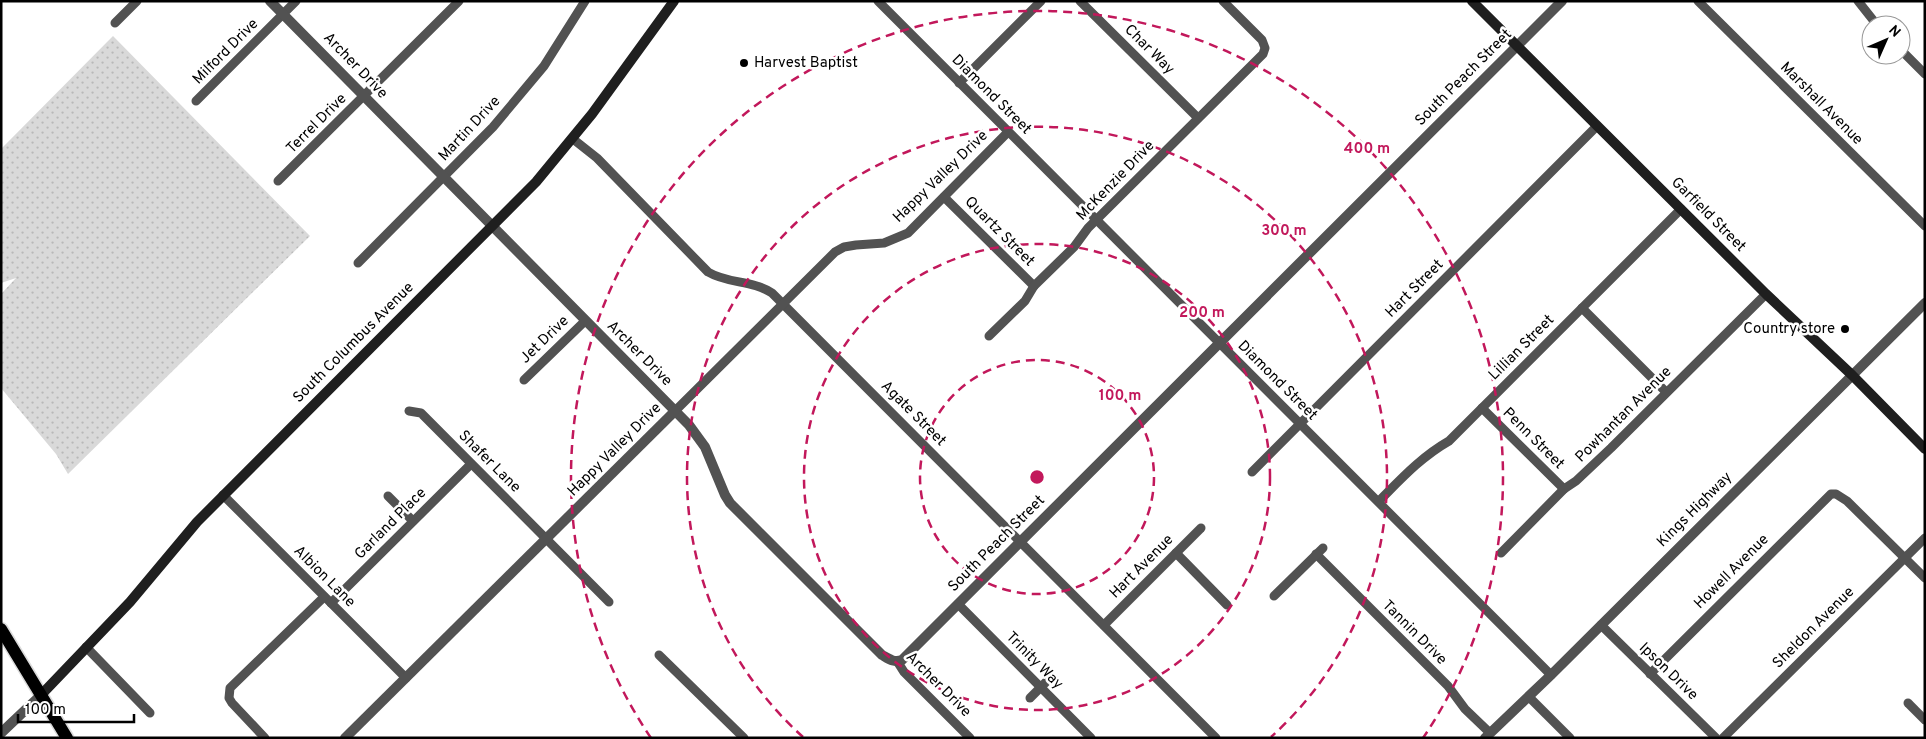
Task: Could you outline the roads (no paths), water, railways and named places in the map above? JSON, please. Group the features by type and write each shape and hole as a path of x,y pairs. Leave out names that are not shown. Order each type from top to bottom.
{"main road":[{"name":"South Columbus Avenue","path":"41,695 130,602 192,528 223,495 536,182 573,139 674,1"},
{"name":"Garfield Street","path":"1472,1 1766,294 1852,375 1925,449"},
{"path":"1,629 67,738"}],"street":[{"path":"115,23 137,1"},
{"name":"Archer Drive","path":"270,1 584,321 689,425 705,447 730,503 882,655 897,662 904,672 970,738"},
{"name":"Milford Drive","path":"196,101 296,1"},
{"name":"Terrel Drive","path":"278,181 459,1"},
{"name":"Martin Drive","path":"358,263 494,126 544,66 586,1"},
{"name":"Diamond Street","path":"878,1 1551,675"},
{"path":"959,83 1041,1"},
{"name":"Char Way","path":"1080,1 1198,118"},
{"name":"McKenzie Drive","path":"989,336 1025,301 1034,286 1074,246 1096,220 1262,54 1265,48 1262,40 1223,1"},
{"name":"South Peach Street","path":"897,662 902,660 1022,542 1562,1"},
{"path":"1858,1 1869,15"},
{"name":"Marshall Avenue","path":"1703,3 1925,226"},
{"path":"1911,60 1925,74"},
{"name":"Hart Street","path":"1252,472 1597,126"},
{"name":"Happy Valley Drive","path":"345,738 835,252 856,244 884,243 901,238 1008,132"},
{"name":"Agate Street","path":"573,139 597,158 708,272 724,279 760,286 772,293 1216,738"},
{"name":"Quartz Street","path":"944,197 1034,286"},
{"name":"Lillian Street","path":"1379,501 1416,464 1449,441 1681,209"},
{"name":"Powhantan Avenue","path":"1500,553 1564,489 1576,482 1604,455 1766,294"},
{"name":"Kings Highway","path":"1488,735 1529,697 1925,303"},
{"path":"1582,308 1666,392"},
{"name":"Jet Drive","path":"524,380 584,321"},
{"name":"Penn Street","path":"1482,408 1564,489"},
{"name":"Shafer Lane","path":"409,411 421,413 609,602"},
{"name":"Garland Place","path":"265,738 232,703 229,693 234,683 413,522 471,464"},
{"name":"Howell Avenue","path":"1650,674 1831,494 1836,494 1847,501 1905,558"},
{"name":"Albion Lane","path":"223,495 406,678"},
{"path":"388,496 413,522"},
{"name":"Hart Avenue","path":"1104,625 1201,528"},
{"name":"Sheldon Avenue","path":"1723,738 1925,538"},
{"name":"Tannin Drive","path":"1274,596 1319,551 1448,686 1488,735"},
{"path":"1176,553 1227,605"},
{"path":"1905,558 1925,578"},
{"name":"Trinity Way","path":"958,604 1091,738"},
{"name":"Ipson Drive","path":"1601,625 1716,738"},
{"path":"86,647 150,713"},
{"path":"659,655 744,738"},
{"path":"1030,698 1051,677"},
{"path":"1,733 41,695"},
{"path":"1529,697 1570,738"},
{"path":"1908,703 1925,720"}],"place":[{"name":"Harvest Baptist","path":"744,63"},
{"name":"Country store","path":"1845,329"}]}
